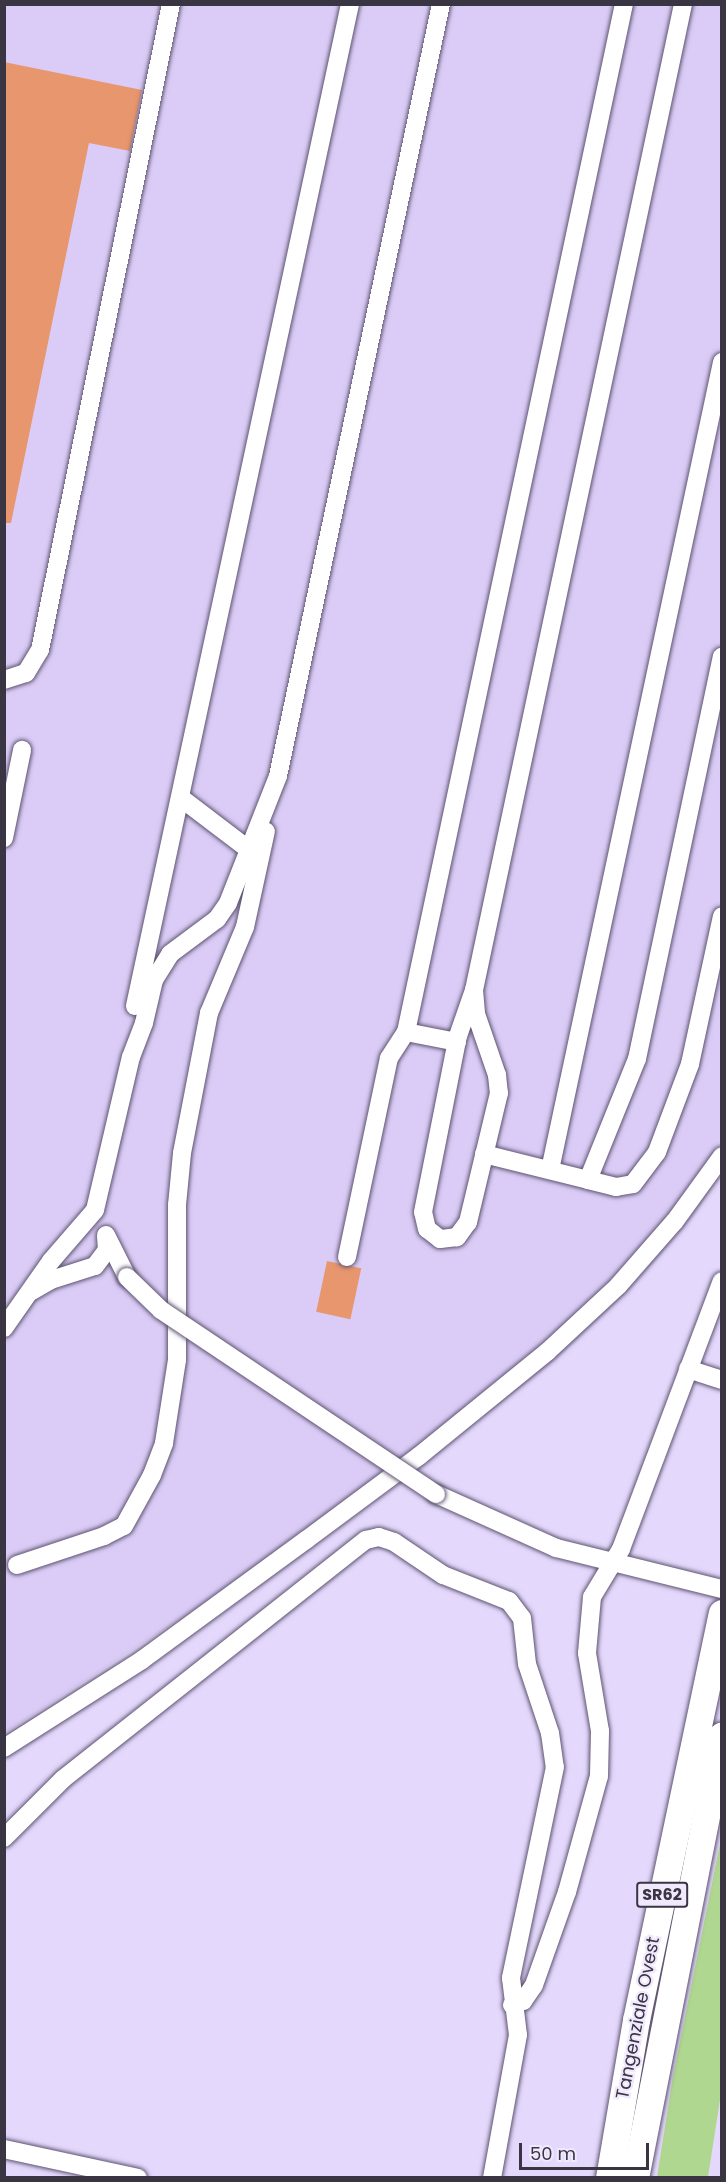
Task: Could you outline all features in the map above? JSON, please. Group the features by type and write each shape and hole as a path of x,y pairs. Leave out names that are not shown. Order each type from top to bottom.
{"highway":[{"name":"Tangenziale Ovest","path":"609,2178 639,2008 722,1613"},
{"name":"Tangenziale Ovest","path":"636,2178 722,1735"}],"street":[{"path":"4,680 26,673 40,650 171,4"},
{"path":"130,1057 132,1022 350,4"},
{"path":"17,1565 104,1536 124,1526 152,1475 164,1443 177,1360 177,1205 182,1153 209,1012 245,927 255,855 278,776 441,4"},
{"path":"347,1257 389,1058 406,1032 624,4"},
{"path":"474,990 476,1014 500,1085 464,1230 450,1239 432,1235 423,1212 457,1042 474,990 683,4"},
{"path":"550,1170 722,362"},
{"path":"588,1180 637,1059 722,657"},
{"path":"4,838 22,750"},
{"path":"181,798 255,855"},
{"path":"4,1328 51,1260 91,1215 102,1191 130,1057 161,966 181,944 218,919 255,855"},
{"path":"484,1154 616,1187 633,1184 657,1152 681,1096 722,916"},
{"path":"406,1032 457,1042"},
{"path":"4,1748 142,1660 419,1456 547,1352 618,1286 675,1221 720,1164"},
{"path":"30,1292 51,1280 95,1266 107,1251 102,1191"},
{"path":"106,1235 127,1277 161,1310 436,1494 530,1539 612,1564 722,1589"},
{"path":"512,2006 523,2001 534,1985 594,1802 601,1746 587,1653 588,1617 592,1597 612,1564 722,1281"},
{"path":"688,1369 715,1378"},
{"path":"4,1838 63,1779 366,1540 386,1538 444,1575 509,1601 522,1618 527,1664 550,1733 555,1767 511,1978 512,2006 518,2035 492,2178"},
{"path":"4,2149 138,2178"}],"shaded area":[{"path":"4,5 722,5 721,1172 694,1216 633,1287 557,1359 444,1447 5,1733"}],"green space":[{"path":"721,1839 722,2087 708,2177 657,2177 673,2076"}],"building":[{"path":"4,62 142,90 130,151 89,143 11,523 4,523"},
{"path":"327,1261 361,1268 350,1319 316,1312"}]}
